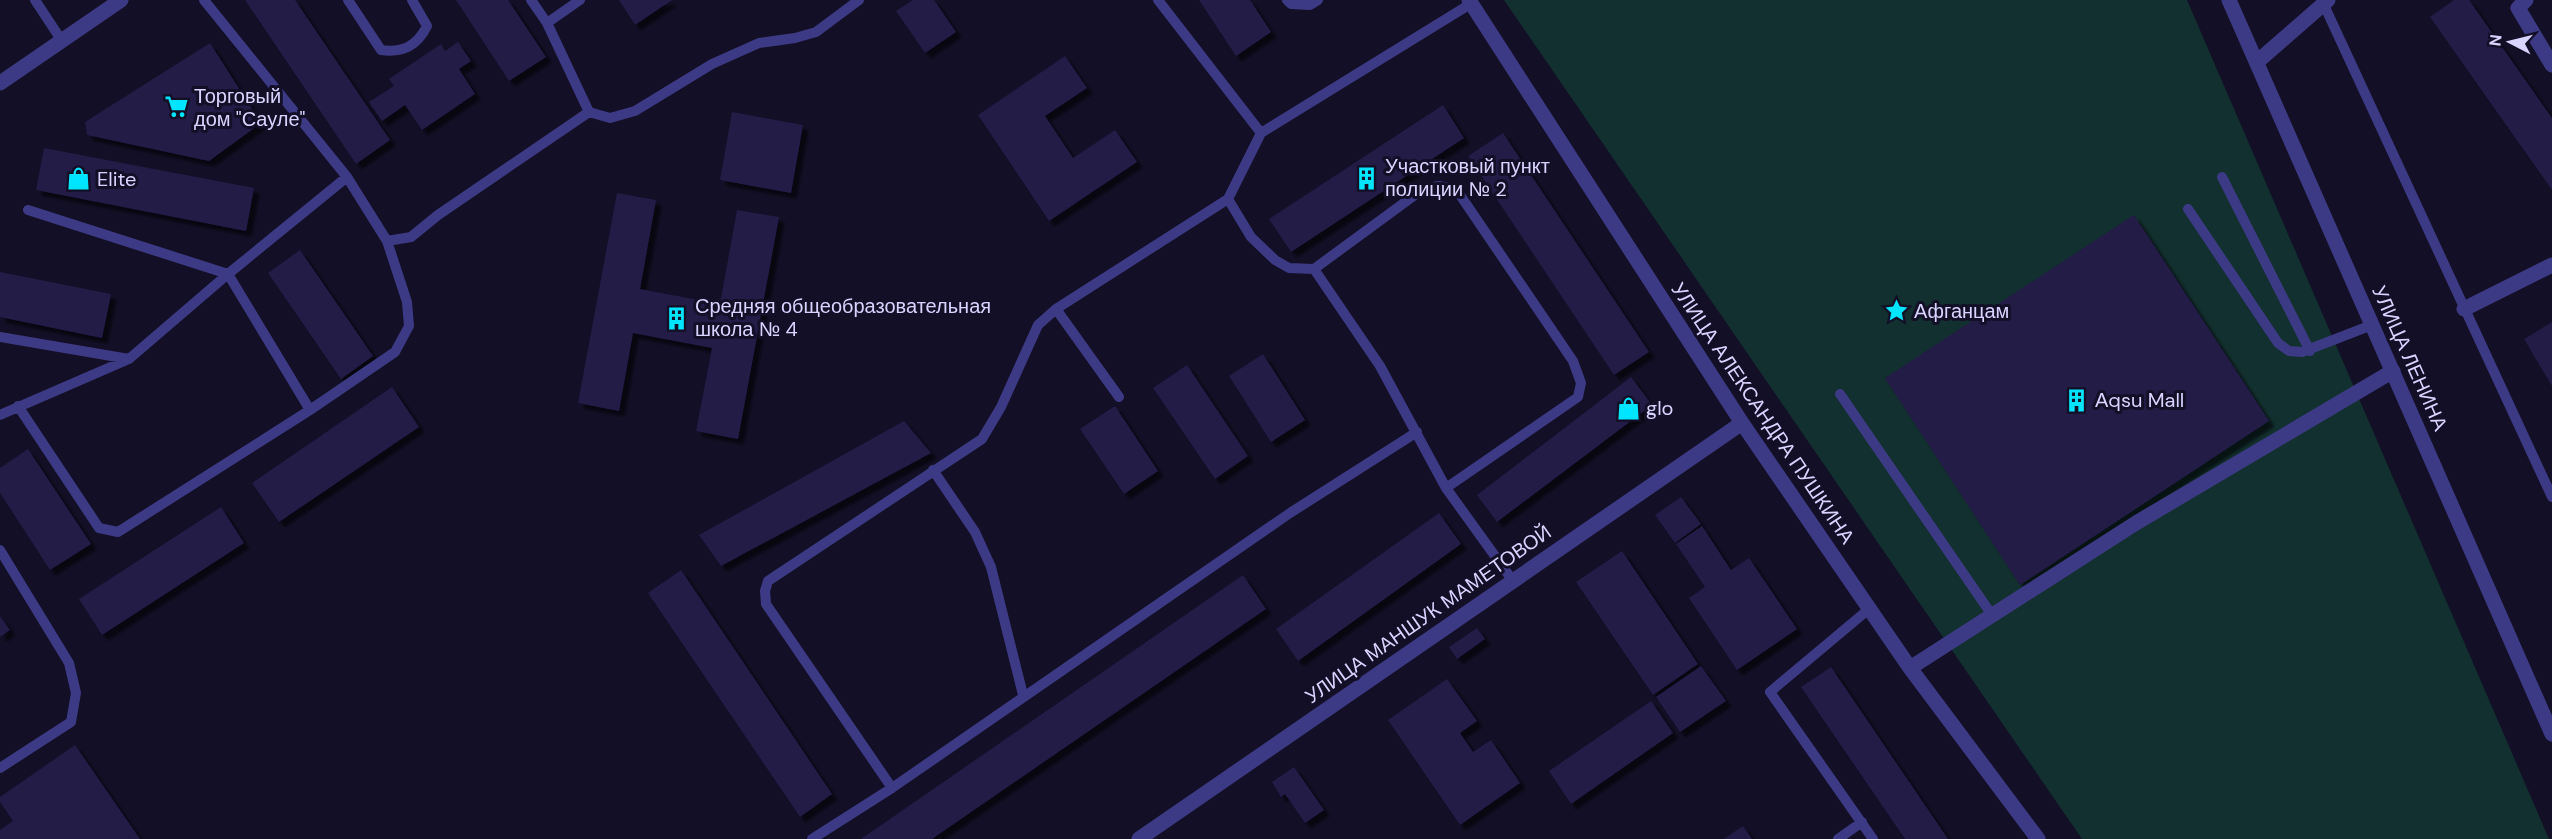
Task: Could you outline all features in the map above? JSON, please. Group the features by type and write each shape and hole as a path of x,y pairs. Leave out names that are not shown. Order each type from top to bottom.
{"street":[{"path":"0,83 121,0"},
{"name":"УЛИЦА ЛЕНИНА","path":"2229,0 2552,734"},
{"path":"2526,0 2518,8 2552,65"},
{"name":"УЛИЦА АЛЕКСАНДРА ПУШКИНА","path":"1471,2 1742,423 1910,668 2038,839"},
{"path":"2257,62 2326,2"},
{"path":"2464,309 2552,265"},
{"path":"1910,668 2136,523 2393,371"},
{"name":"УЛИЦА МАНШУК МАМЕТОВОЙ","path":"1139,839 1742,423"}],"lane":[{"path":"35,0 62,41"},
{"path":"18,406 99,528 118,531 310,410 395,352 409,326 407,302 387,241 347,177 204,0"},
{"path":"348,0 381,50 396,52 420,40 427,26 412,0"},
{"path":"531,0 547,23 589,112 610,118 635,111 712,64 759,43 795,38 816,32 859,0"},
{"path":"547,23 580,0"},
{"path":"1158,0 1261,134"},
{"path":"1287,0 1291,4 1310,5 1318,0"},
{"path":"892,788 766,604 765,591 768,581 982,439 1000,407 1038,325 1056,309 1227,199 1261,134 1471,2"},
{"path":"2326,2 2464,309 2552,497"},
{"path":"387,241 411,237 438,215 589,112"},
{"path":"0,415 129,359 228,274 347,177"},
{"path":"2222,177 2310,351"},
{"path":"1227,199 1251,237 1275,260 1289,268 1314,269 1424,189 1439,186 1455,189 1573,361 1581,383 1578,396 1446,488"},
{"path":"2188,209 2278,343 2289,351 2310,351 2372,325"},
{"path":"28,210 228,274 310,410"},
{"path":"1314,269 1380,366 1446,488 1513,580"},
{"path":"1056,309 1119,397"},
{"path":"0,337 129,359"},
{"path":"1840,394 1992,615"},
{"path":"812,839 892,788 1023,695 1290,513 1417,432"},
{"path":"933,470 975,532 991,567 1023,695"},
{"path":"0,550 69,663 75,693 71,722 0,768"},
{"path":"1869,609 1770,692 1874,839"},
{"path":"1838,839 1862,822"}],"green space":[{"path":"1504,0 2187,0 2549,839 2082,839"}],"building":[{"path":"245,0 295,0 390,140 356,164"},
{"path":"456,0 508,0 546,57 509,81"},
{"path":"619,0 672,0 635,25"},
{"path":"913,0 934,0 956,32 925,53 896,11"},
{"path":"1199,0 1250,0 1271,32 1236,56"},
{"path":"2454,0 2469,0 2552,118 2552,190 2430,17"},
{"path":"458,42 471,61 459,69 475,94 422,130 405,105 382,121 369,102 394,86 389,79 441,44 445,51"},
{"path":"210,43 261,123 209,161 87,135 85,122"},
{"path":"1065,56 1087,88 1045,116 1073,158 1115,130 1137,162 1049,221 978,115"},
{"name":"Участковый пункт полиции № 2","path":"1443,105 1464,138 1291,252 1269,219"},
{"path":"732,112 803,125 791,193 720,180"},
{"path":"1503,133 1649,352 1614,375 1468,156"},
{"path":"44,148 254,188 246,231 36,190"},
{"name":"Средняя общеобразовательная школа № 4","path":"617,193 656,200 640,289 720,304 737,210 779,217 738,439 696,431 712,348 633,333 619,411 578,403"},
{"name":"Аqsu Mall","path":"2134,215 2269,421 2020,585 1885,378"},
{"path":"300,250 373,356 341,379 268,273"},
{"path":"0,272 111,294 102,338 0,317"},
{"path":"2552,322 2552,386 2524,339"},
{"path":"1263,354 1305,420 1271,442 1229,376"},
{"path":"1187,365 1248,456 1215,479 1153,388"},
{"path":"1631,377 1652,405 1497,522 1477,495"},
{"path":"392,387 419,427 279,522 252,483"},
{"path":"1115,406 1158,471 1124,494 1080,429"},
{"path":"904,421 931,453 721,566 699,535"},
{"path":"28,449 91,544 50,570 0,493 0,468"},
{"path":"1681,497 1701,524 1675,543 1655,515"},
{"path":"221,507 244,543 102,635 79,599"},
{"path":"1439,513 1461,544 1298,661 1276,629"},
{"path":"1702,526 1731,570 1749,558 1797,629 1737,670 1689,598 1705,587 1676,544"},
{"path":"1622,551 1698,664 1653,695 1576,582"},
{"path":"681,570 832,794 800,817 648,593"},
{"path":"1243,575 1266,609 932,839 861,839"},
{"path":"0,616 10,630 0,637"},
{"path":"1477,628 1485,639 1457,659 1449,647"},
{"path":"1701,666 1726,701 1680,732 1656,697"},
{"path":"1831,667 1948,839 1905,839 1801,687"},
{"path":"1447,679 1477,721 1460,733 1473,752 1491,740 1520,783 1460,825 1388,720"},
{"path":"1651,701 1673,733 1571,804 1549,771"},
{"path":"75,745 140,839 0,839 0,830 13,821 0,802 0,797"},
{"path":"1294,767 1324,810 1305,823 1285,794 1281,797 1272,782"},
{"path":"1743,826 1752,839 1724,839"}],"place":[{"name":"Торговый дом \"Сауле\"","path":"176,107"},
{"name":"Участковый пункт полиции № 2","path":"1367,178"},
{"name":"Elite","path":"79,179"},
{"name":"Афганцам","path":"1896,311"},
{"name":"Средняя общеобразовательная школа № 4","path":"677,318"},
{"name":"Аqsu Mall","path":"2077,400"},
{"name":"glo","path":"1628,408"}]}
